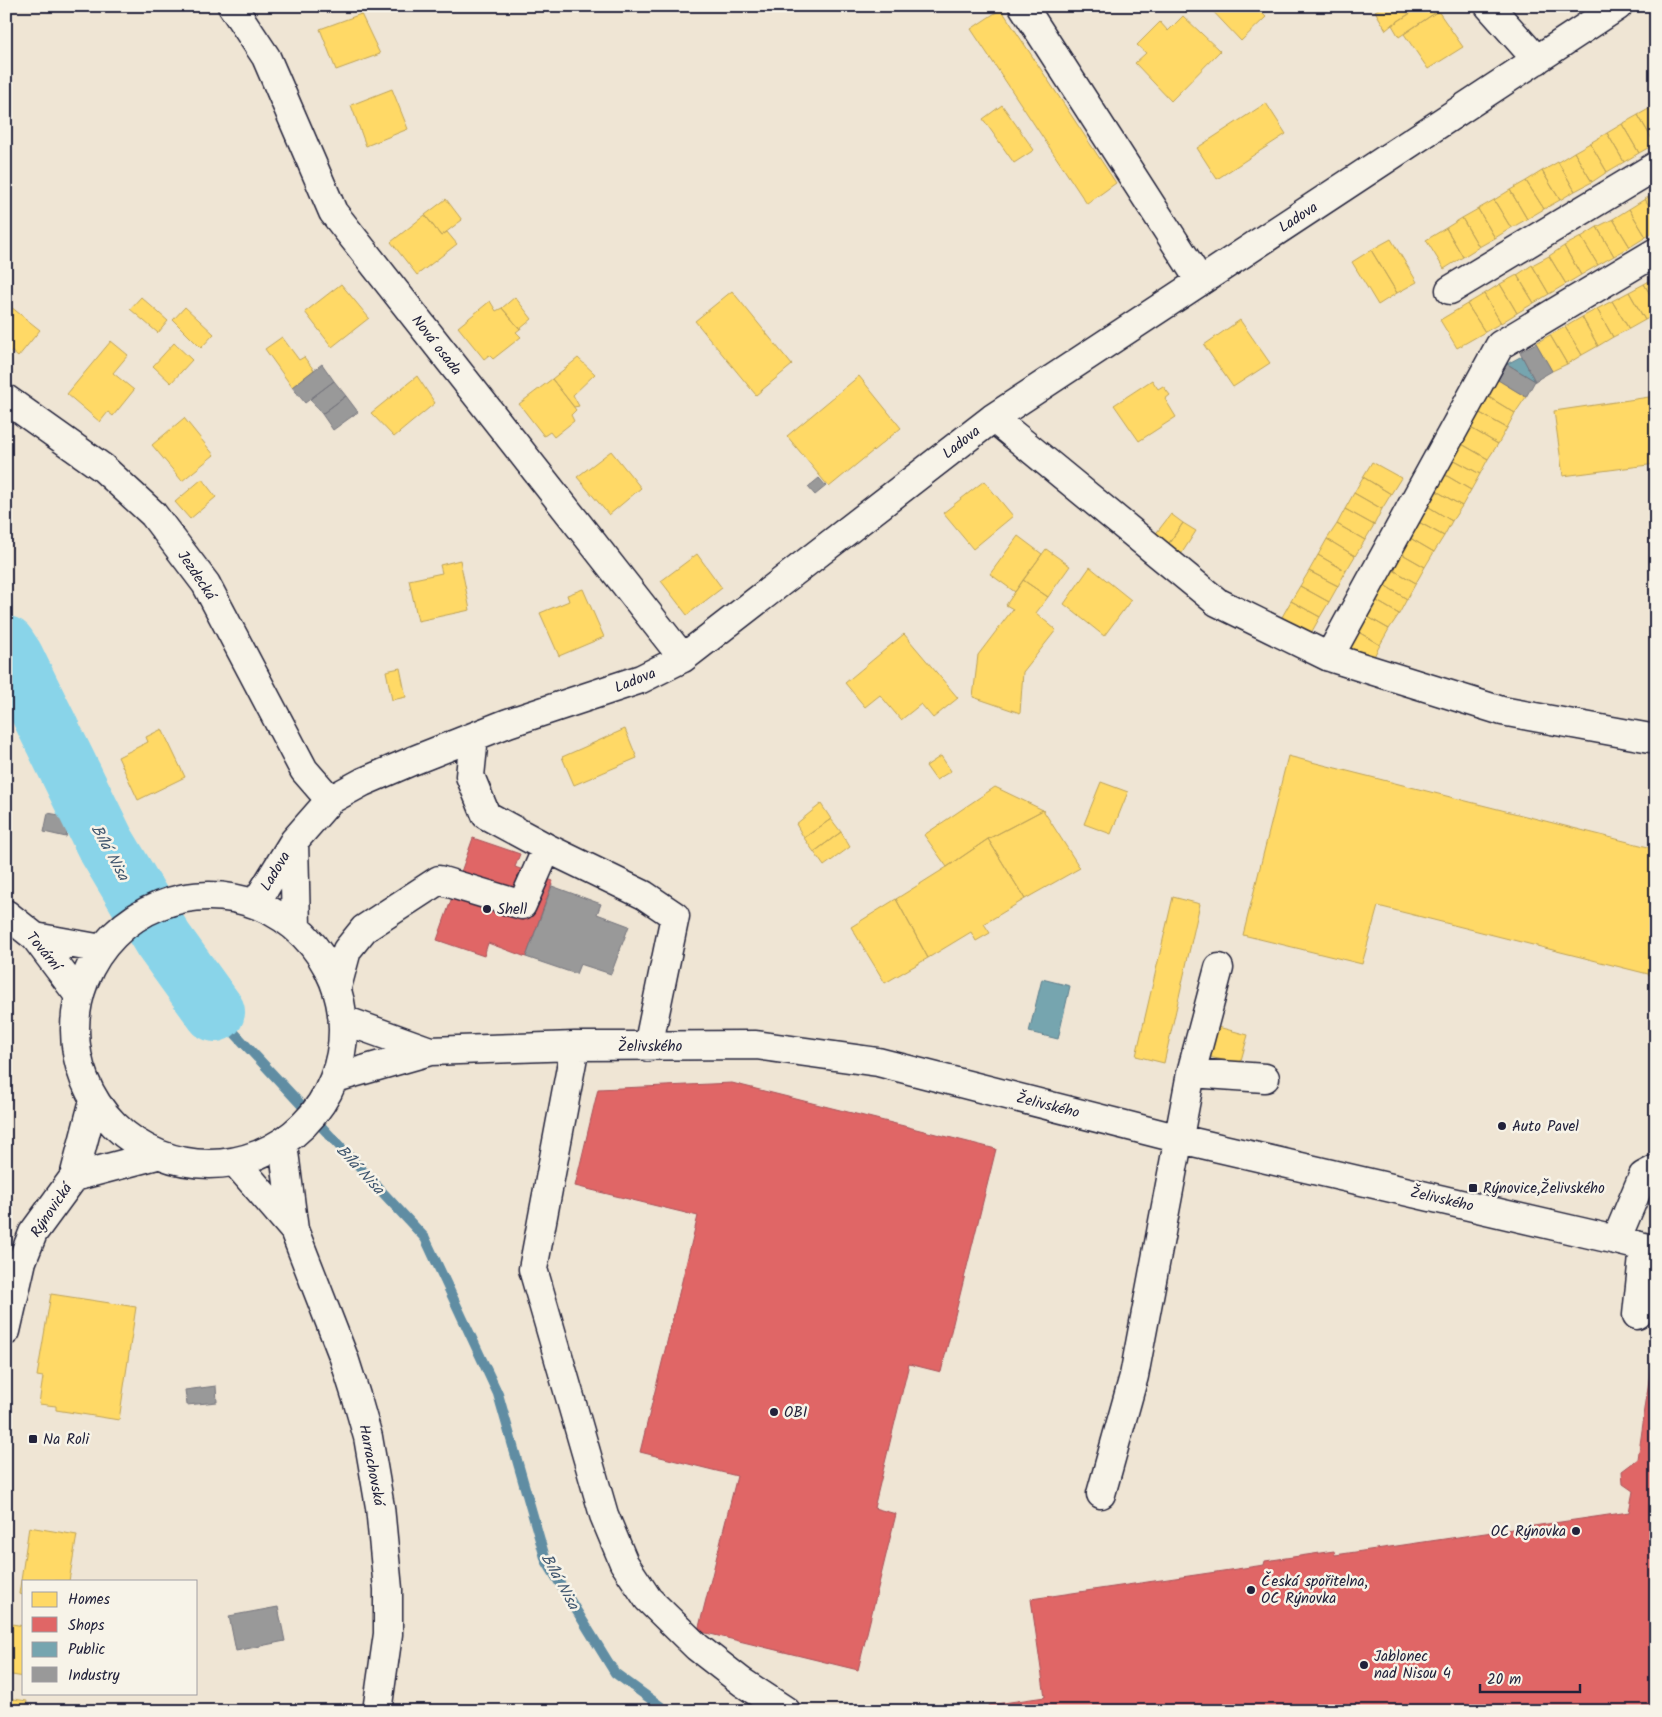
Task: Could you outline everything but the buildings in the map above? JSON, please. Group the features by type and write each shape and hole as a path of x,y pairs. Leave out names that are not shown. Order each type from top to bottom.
{"street":[{"name":"Nová osada","path":"232,6 266,57 333,212 683,658"},
{"path":"1023,6 1200,281"},
{"path":"1489,6 1537,60"},
{"name":"Ladova","path":"257,901 294,841 330,800 363,782 474,736 508,723 641,680 683,658 992,418 1618,6"},
{"path":"1450,290 1656,166"},
{"path":"1329,657 1500,345 1656,252"},
{"name":"Jezdecká","path":"6,399 103,468 153,514 206,584 304,770 330,800"},
{"path":"992,418 1217,602 1329,657 1502,711 1656,739"},
{"path":"474,736 470,776 486,815 547,848 644,895 675,916 648,1047"},
{"name":"Ladova","path":"294,841 296,927"},
{"path":"337,986 347,950 364,929 439,880 522,905 547,848"},
{"path":"202,896 257,901 296,927 320,954 337,986 344,1020 334,1084 310,1121 283,1144 236,1163 210,1166 183,1163 157,1155 134,1142 94,1100 80,1070 75,1038 77,993 102,950 122,928 144,912 170,901 202,896"},
{"name":"Tovární","path":"6,914 36,937 77,993"},
{"path":"36,937 102,950"},
{"path":"1101,1494 1134,1376 1191,1073 1219,968"},
{"name":"Želivského","path":"344,1020 430,1051"},
{"name":"Želivského","path":"334,1084 430,1051 575,1046 756,1045 878,1062 1180,1139 1650,1249"},
{"path":"575,1046 533,1269 604,1515 624,1564 648,1598 698,1647 742,1682 786,1711"},
{"path":"1191,1073 1264,1078"},
{"name":"Rýnovická","path":"6,1331 22,1261 33,1234 74,1177 94,1100"},
{"name":"Harrachovská","path":"283,1144 294,1230 344,1358 368,1438 377,1490 388,1589 388,1634 377,1711"},
{"name":"Rýnovická","path":"74,1177 157,1155"},
{"name":"Harrachovská","path":"236,1163 294,1230"},
{"path":"1616,1240 1643,1176 1656,1169"},
{"path":"1636,1315 1650,1249"}],"waterway":[{"name":"Bílá Nisa","path":"6,646 14,658 105,843 163,940 215,1012"},
{"name":"Bílá Nisa","path":"215,1012 425,1238 498,1394 546,1561 615,1673 667,1711"}],"place":[{"name":"Shell","path":"487,909"},
{"name":"Auto Pavel","path":"1502,1126"},
{"name":"Rýnovice,Želivského","path":"1473,1188"},
{"name":"OBI","path":"774,1412"},
{"name":"Na Roli","path":"33,1439"},
{"name":"OC Rýnovka","path":"1576,1531"},
{"name":"Česká spořitelna, OC Rýnovka","path":"1251,1590"},
{"name":"Jablonec nad Nisou 4","path":"1364,1665"}]}
